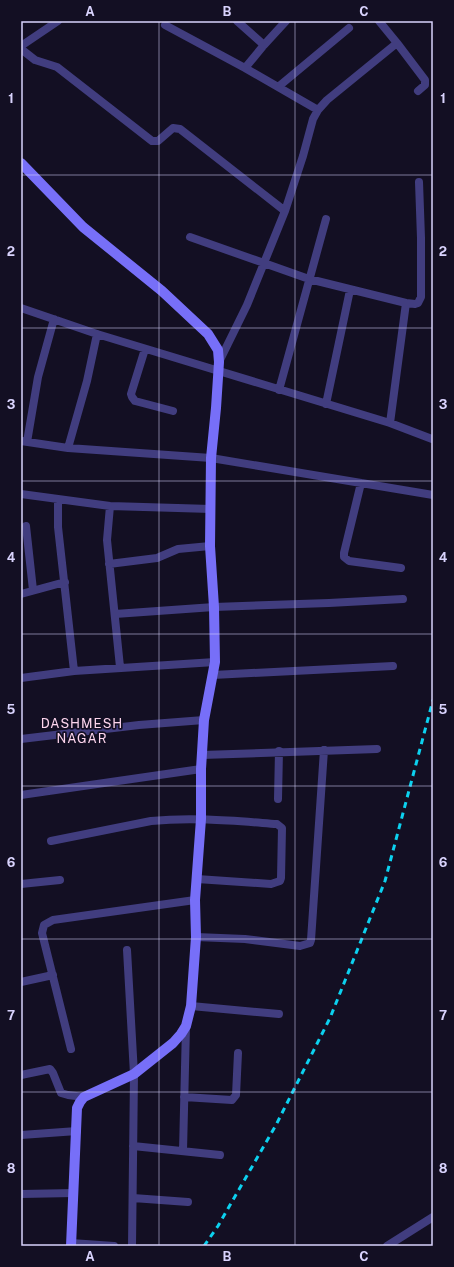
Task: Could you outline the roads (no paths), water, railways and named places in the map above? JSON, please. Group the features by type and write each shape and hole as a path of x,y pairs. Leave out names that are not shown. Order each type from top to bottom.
{"street":[{"path":"58,21 21,47 35,60 57,67 152,142 158,141 173,128 180,129 285,211"},
{"path":"237,21 264,45"},
{"path":"245,68 286,21"},
{"path":"379,21 398,43 425,80 425,85 418,91"},
{"path":"165,25 245,68 318,110"},
{"path":"278,87 349,28"},
{"path":"219,366 247,305 285,211 313,119 318,110 327,100 398,43"},
{"path":"21,163 83,227 162,291 208,334 218,350 219,366 211,458 210,546 214,607 215,662 204,720 201,769 201,818 195,900 196,937 191,1006 186,1026 183,1151"},
{"path":"190,237 309,279 350,290 415,304 421,297 422,238 419,182"},
{"path":"279,390 326,219"},
{"path":"326,404 350,290"},
{"path":"390,423 406,303"},
{"path":"22,307 97,334 145,349 219,366 279,390 390,423 432,439"},
{"path":"54,319 38,377 24,442 68,448 211,458 433,495"},
{"path":"68,448 87,381 97,334"},
{"path":"145,349 131,394 132,397 135,401 173,411"},
{"path":"361,483 344,557 349,561 401,568"},
{"path":"21,494 110,506 211,509"},
{"path":"58,499 58,527 74,671"},
{"path":"110,506 107,530 109,564 120,667"},
{"path":"26,526 24,552 33,590"},
{"path":"109,564 157,558 178,549 210,546"},
{"path":"21,594 65,582"},
{"path":"115,614 214,607 329,604 404,599"},
{"path":"21,678 120,667 215,662"},
{"path":"213,675 393,666"},
{"path":"21,739 139,725 204,720"},
{"path":"202,755 377,749"},
{"path":"196,937 245,939 300,946 310,944 324,750"},
{"path":"278,799 279,752"},
{"path":"21,795 201,769"},
{"path":"51,841 151,821 201,818 280,825 283,831 280,881 271,884 197,880"},
{"path":"21,884 60,880"},
{"path":"71,1049 42,933 44,925 53,920 195,900"},
{"path":"127,950 134,1074 132,1246"},
{"path":"21,982 53,975"},
{"path":"191,1006 279,1014"},
{"path":"114,1246 71,1244 78,1108 84,1097 134,1074 173,1043 186,1026"},
{"path":"184,1097 232,1100 236,1095 238,1053"},
{"path":"21,1075 50,1069 61,1092 68,1095 84,1097"},
{"path":"21,1135 77,1130"},
{"path":"133,1146 220,1155"},
{"path":"21,1194 74,1193"},
{"path":"133,1198 188,1202"},
{"path":"387,1246 433,1217"}],"railway":[{"path":"204,1246 218,1226 276,1125 330,1018 385,881 433,700"}],"district":[{"name":"DASHMESH NAGAR","path":"82,730"}]}
